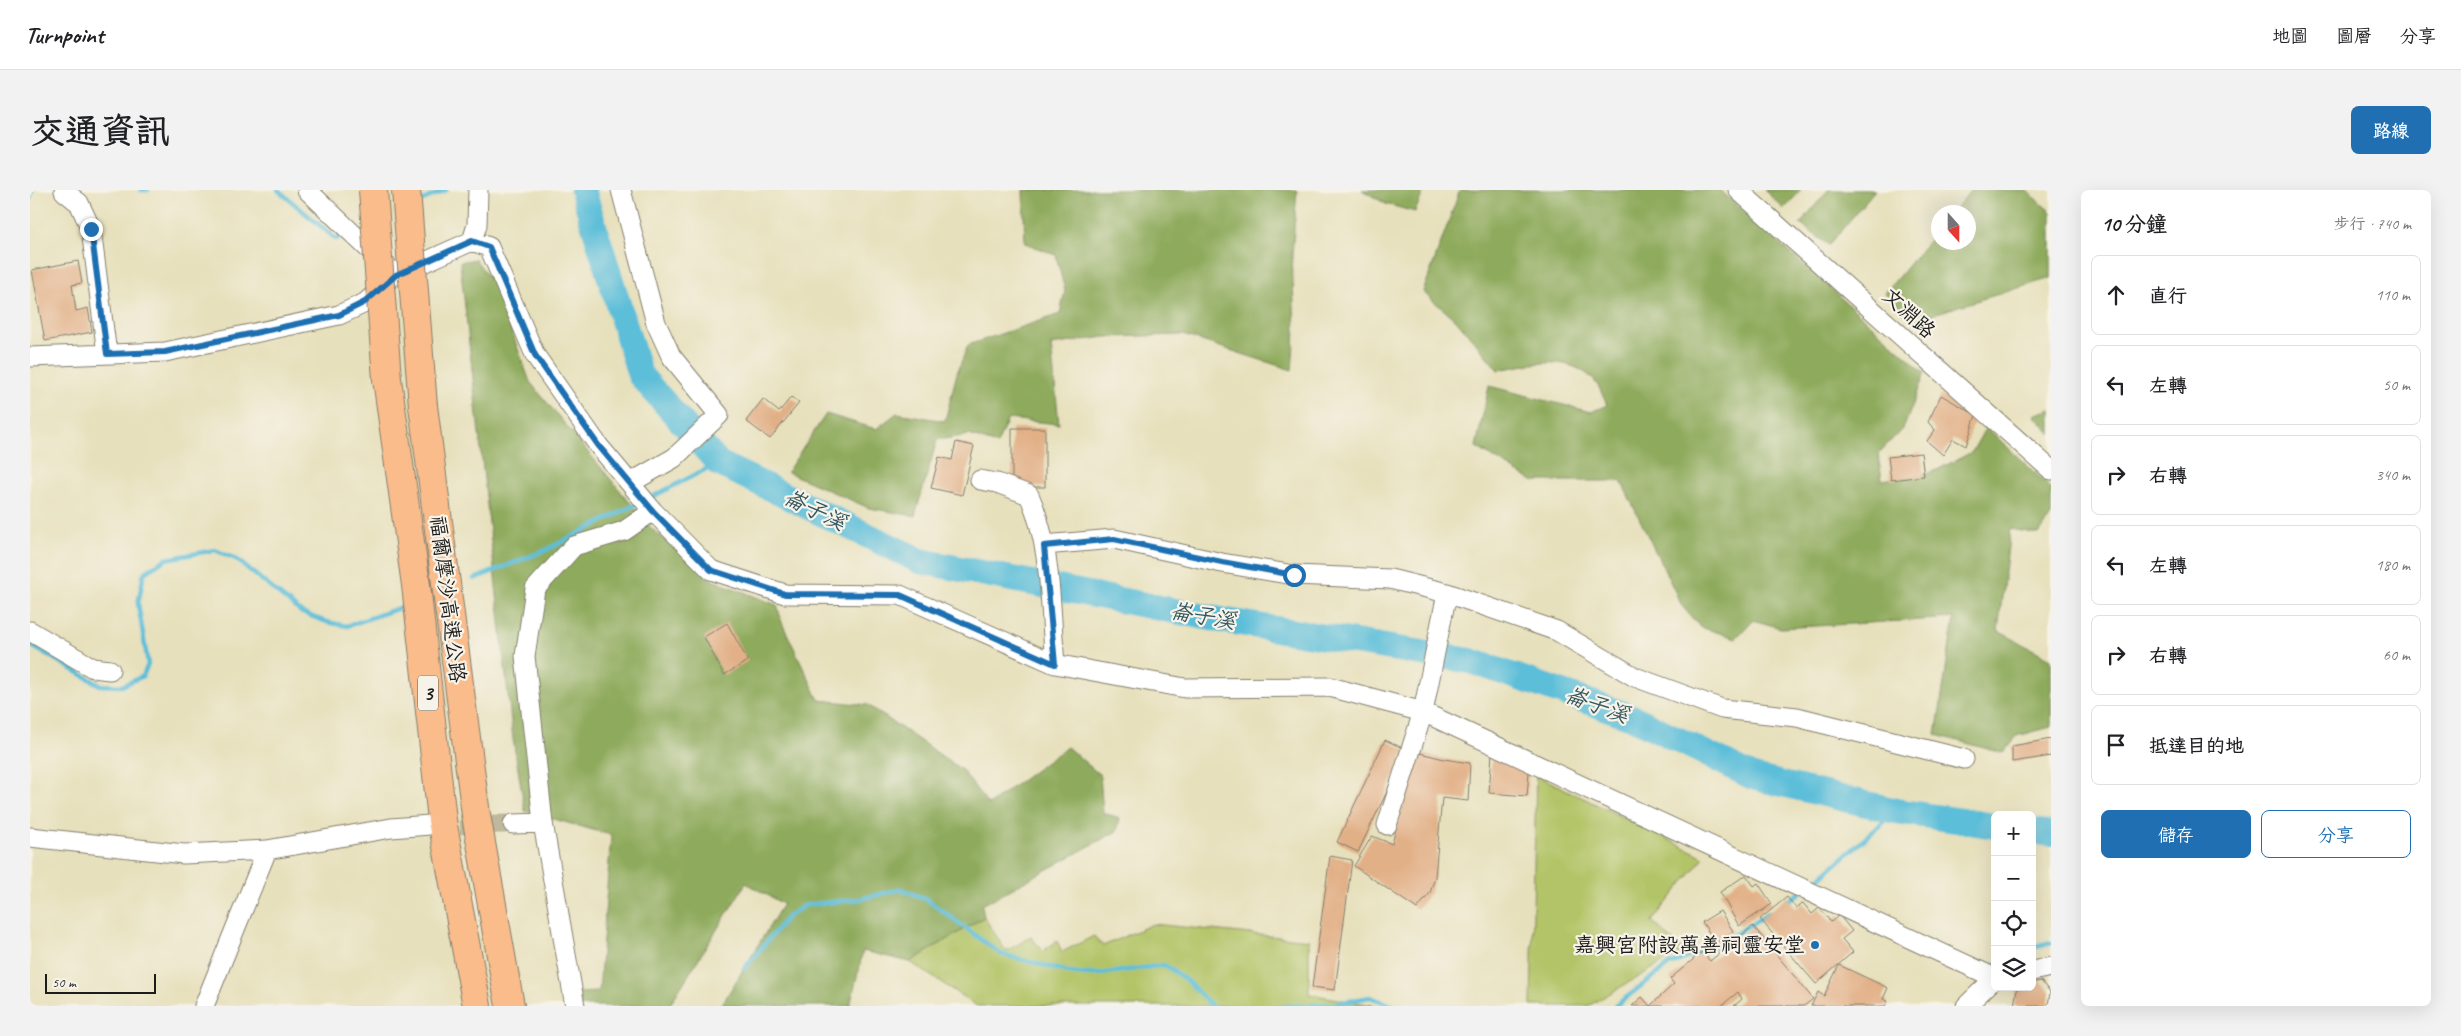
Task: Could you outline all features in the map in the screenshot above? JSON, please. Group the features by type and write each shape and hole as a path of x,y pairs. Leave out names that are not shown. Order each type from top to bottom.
{"highway":[{"name":"福爾摩沙高速公路","path":"373,190 387,379 416,585 442,820 477,1006"},
{"name":"福爾摩沙高速公路","path":"406,190 422,406 476,815 510,1006"}],"street":[{"path":"64,190 79,203 91,229 107,354"},
{"path":"307,190 396,275"},
{"path":"472,241 476,225 478,190"},
{"path":"621,190 656,323 671,356 719,415 674,458 630,483"},
{"name":"文淵路","path":"1738,190 2051,470"},
{"path":"30,357 165,352 339,315 365,302 396,275 472,241 489,247 535,355 598,445 653,511 711,570 785,594 900,595 1055,664 1185,688 1330,687 1423,712 1991,976"},
{"path":"980,480 997,483 1029,495 1039,516 1044,546 1055,664"},
{"path":"575,1006 542,823 525,656 535,589 574,546 624,531 653,511"},
{"path":"1044,546 1114,539 1294,575 1390,579 1446,593 1557,631 1635,677 1722,709 1797,717 1964,759"},
{"path":"1387,825 1423,712 1441,627 1446,593"},
{"path":"30,631 93,668 110,670"},
{"path":"513,824 542,823"},
{"path":"30,837 184,854 267,850 391,828 430,825"},
{"path":"204,1006 267,850"},
{"path":"2036,970 2051,967"},
{"path":"1966,1006 1991,982"}],"green space":[{"path":"1023,190 1297,190 1292,255 1295,330 1292,370 1183,335 1105,337 1051,345 1059,424 1008,419 997,444 969,435 937,440 915,516 869,508 787,472 826,414 876,429 897,413 945,421 957,373 968,345 1060,314 1065,291 1056,255 1025,243"},
{"path":"1362,190 1424,190 1415,212 1386,204"},
{"path":"1460,190 1720,190 1925,373 1904,427 1878,454 1882,480 1931,473 1972,452 1986,427 2051,488 2051,516 2039,534 2010,529 1998,631 2051,659 2051,727 2017,736 2003,753 1936,735 1954,618 1781,628 1753,620 1736,638 1700,627 1682,606 1621,481 1532,481 1476,447 1489,386 1591,412 1607,405 1597,384 1576,367 1564,364 1538,363 1498,370 1458,322 1423,292"},
{"path":"1764,190 1801,190 1784,209"},
{"path":"1828,190 1875,190 1829,245 1800,224"},
{"path":"1971,190 2026,190 2051,212 2051,278 1914,320 1885,293 1931,237 1931,250 1976,250 1976,205 1959,205"},
{"path":"475,259 495,286 530,382 651,528 712,580 777,605 782,623 819,700 868,705 962,770 988,805 1067,747 1100,775 1103,813 1120,818 1117,831 982,905 984,917 910,962 863,951 850,1006 721,1006 783,904 746,883 669,1006 576,1006 573,993 599,992 611,835 525,811 513,739 460,262"},
{"path":"2051,409 2051,434 2034,415"},
{"path":"1536,775 1704,857 1652,921 1683,951 1588,1006 1531,1006"},
{"path":"984,917 1006,951 1031,937 1043,951 1057,941 1062,952 1094,936 1103,946 1153,924 1309,940 1309,994 1378,1006 977,1006 910,962"}],"building":[{"path":"78,261 82,283 72,285 76,311 88,308 92,332 45,341 32,270"},
{"path":"1941,395 1976,415 1966,446 1953,439 1943,455 1927,441 1935,430 1928,422"},
{"path":"791,397 799,403 770,439 746,421 763,399 779,412"},
{"path":"1012,428 1045,428 1045,487 1012,487"},
{"path":"956,442 974,446 962,495 931,488 939,457 952,460"},
{"path":"1921,453 1924,476 1891,480 1888,457"},
{"path":"727,623 748,661 724,675 704,637"},
{"path":"2051,739 2051,756 2012,762 2012,746"},
{"path":"1385,740 1407,750 1358,852 1337,842"},
{"path":"1416,752 1470,763 1468,801 1442,798 1435,877 1430,893 1417,909 1354,866 1372,836 1392,844"},
{"path":"1492,753 1529,772 1527,796 1489,793"},
{"path":"1330,856 1352,860 1335,990 1312,987"},
{"path":"1746,875 1754,886 1758,883 1772,904 1739,926 1720,892"},
{"name":"嘉興宮附設萬善祠靈安堂","path":"1787,897 1796,908 1803,903 1812,914 1819,908 1831,922 1839,915 1852,931 1842,939 1853,952 1816,984 1760,919"},
{"path":"1720,911 1733,931 1716,943 1702,922"},
{"path":"1753,926 1813,999 1804,1006 1734,1006 1742,999 1738,992 1721,1006 1650,1006 1674,984 1670,979 1702,952 1710,961"},
{"path":"1839,965 1888,988 1883,999 1888,1001 1885,1006 1811,1006 1818,992 1824,996"},
{"path":"2041,981 2050,992 2048,1006 2014,1006 2016,991 2036,991 2036,982"},
{"path":"1642,997 1650,1006 1632,1006"}],"waterway":[{"path":"30,199 32,190"},
{"path":"141,190 148,190"},
{"path":"278,190 336,239 345,234"},
{"path":"416,203 446,190"},
{"name":"崙子溪","path":"583,190 640,375 718,463 920,561 1221,620 1471,661 1632,717 1753,777 1896,811 1991,825"},
{"path":"648,499 718,463"},
{"path":"474,579 546,550 641,502"},
{"path":"30,645 100,685 122,686 143,676 148,664 138,604 144,573 166,559 215,550 236,559 302,613 327,622 347,626 402,607"},
{"path":"1811,886 1896,811"},
{"name":"崙子溪","path":"2036,832 2051,834"},
{"path":"744,969 787,917 805,905 860,899 901,889 926,899 1001,954 1076,974 1099,974 1165,965 1188,982 1212,1006"},
{"path":"1786,902 1800,893"},
{"path":"1615,1006 1669,965 1715,947 1768,913"},
{"path":"2036,947 2051,943"},
{"path":"1284,1006 1333,1004 1370,997 1394,1006"}],"tunnel":[{"path":"432,825 513,824"}],"place":[{"name":"嘉興宮附設萬善祠靈安堂","path":"1815,945"}],"route":[{"path":"91,229 107,354 165,352 339,315 365,302 396,275 472,241 489,247 535,355 598,445 653,511 711,570 785,594 900,595 1055,664 1044,546 1114,539 1294,575"}]}
